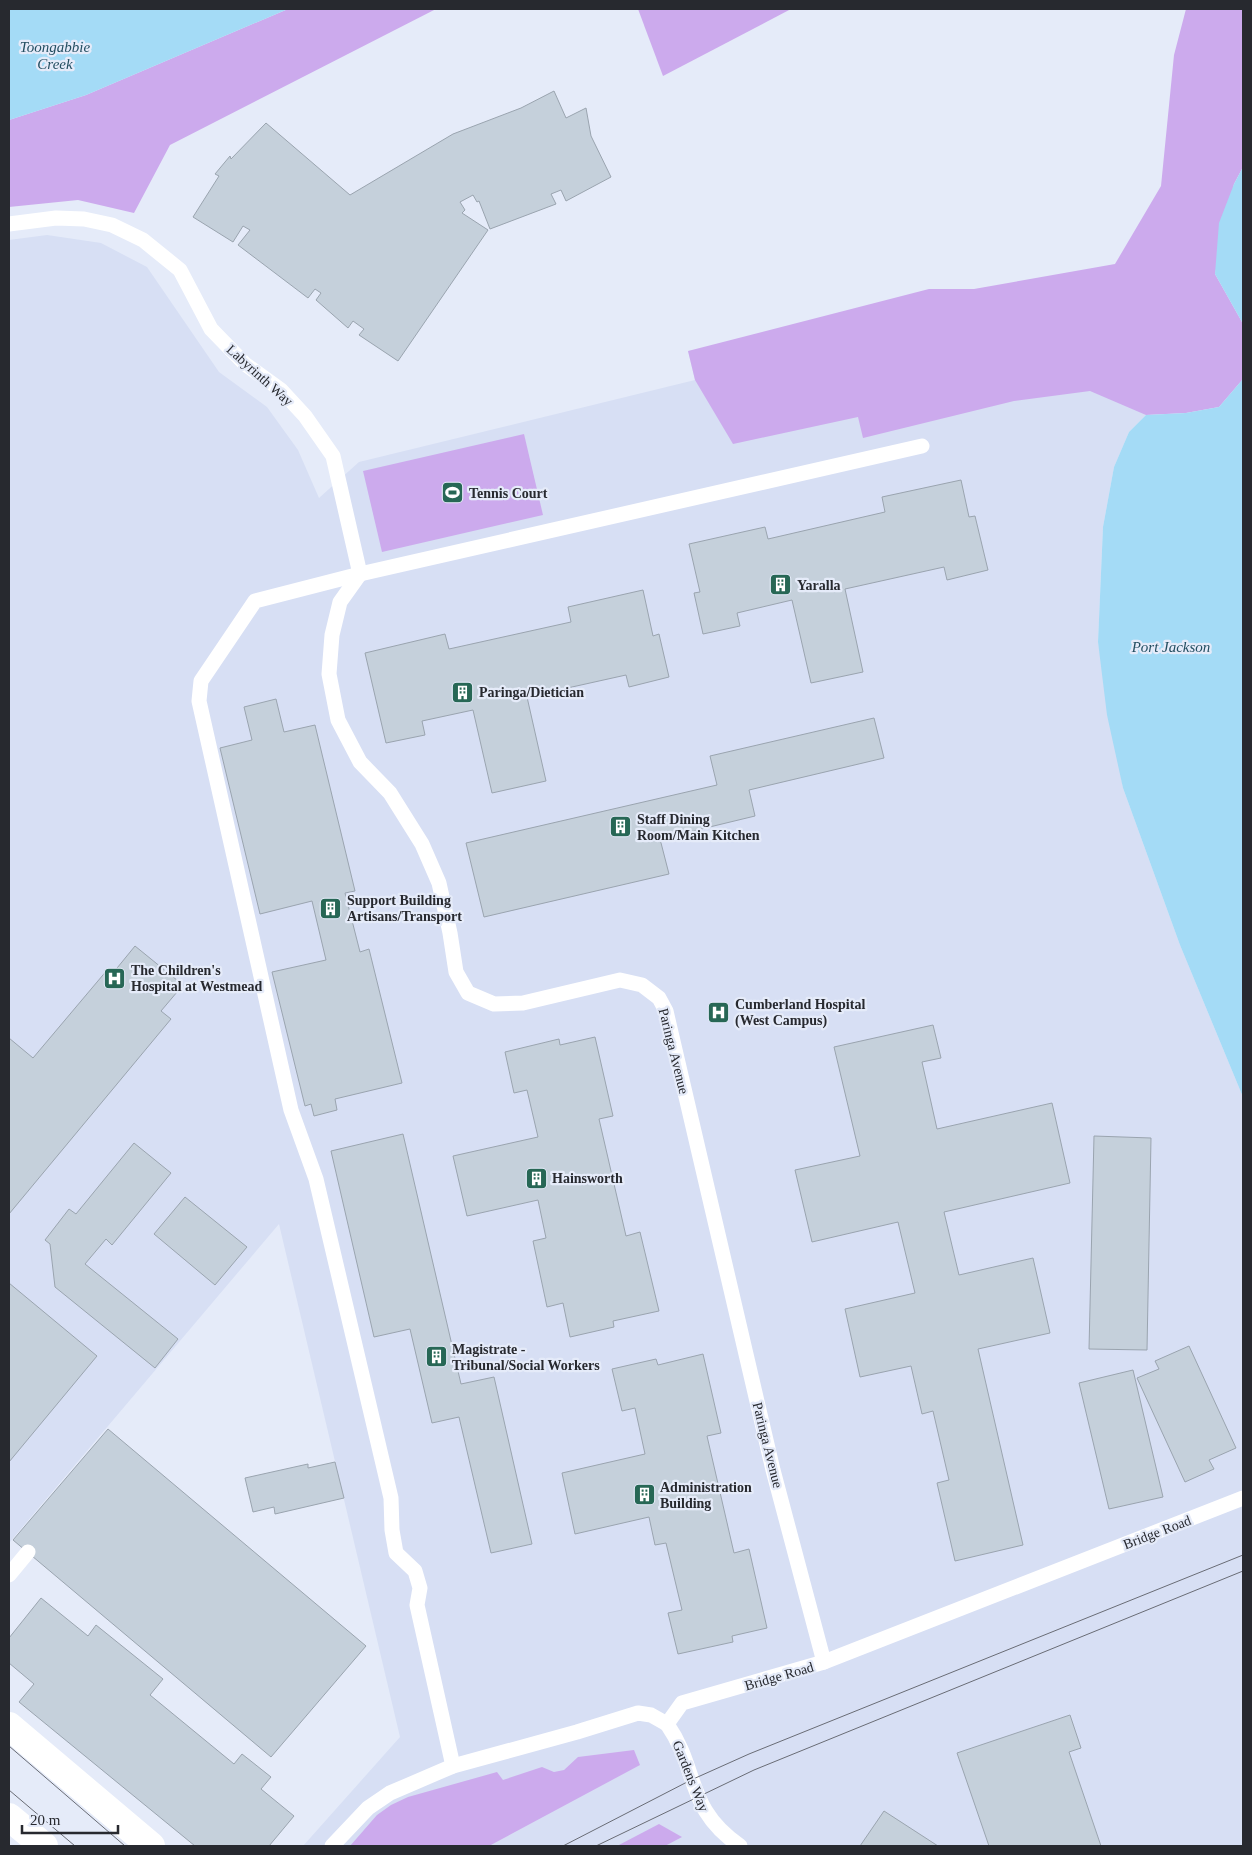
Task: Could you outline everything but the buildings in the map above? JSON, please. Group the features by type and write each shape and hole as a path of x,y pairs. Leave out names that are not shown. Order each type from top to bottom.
{"street":[{"path":"9,1726 151,1846"},
{"path":"9,1816 44,1846"}],"lane":[{"name":"Labyrinth Way","path":"9,224 56,218 84,219 112,225 143,240 180,270 211,329 245,364 281,390 305,416 333,456 360,574"},
{"path":"454,1766 416,1605 420,1588 415,1571 396,1553 392,1530 391,1498 316,1179 291,1110 198,701 201,681 255,601 360,574 922,446"},
{"name":"Paringa Avenue","path":"360,574 340,602 332,635 329,674 338,720 360,762 390,793 422,844 439,883 456,972 468,993 494,1004 523,1003 620,980 642,985 659,998 666,1011 773,1470 824,1662"},
{"name":"Bridge Road","path":"667,1724 682,1704 824,1662 1243,1498"},
{"path":"9,1575 28,1552"},
{"path":"332,1846 368,1808 390,1793 454,1766 577,1732 638,1712 651,1715 667,1724"},
{"name":"Gardens Way","path":"667,1724 678,1741 696,1796 707,1816 724,1835 740,1846"}],"shaded area":[{"path":"288,9 436,9 170,145 134,213 78,200 9,207 9,120 86,95"},
{"path":"638,9 791,9 663,76"},
{"path":"1186,9 1243,9 1243,167 1234,184 1215,274 1242,322 1243,379 1219,407 1186,413 1146,415 1090,391 1014,401 863,438 858,417 733,444 695,380 688,351 929,289 974,289 1115,264 1161,186 1174,55"},
{"name":"Cumberland Hospital (West Campus)","path":"47,235 101,243 147,267 219,372 267,407 298,450 319,498 359,462 695,380 688,351 1067,313 1146,415 1129,432 1114,467 1103,527 1098,642 1123,788 1180,945 1243,1097 1243,1846 303,1846 400,1737 279,1224 9,1543 9,240"},
{"name":"Tennis Court","path":"524,434 543,515 382,552 363,471"},
{"path":"634,1750 640,1765 489,1846 350,1846 377,1815 391,1805 408,1797 497,1772 503,1780 542,1767 554,1772 564,1770 578,1757"},
{"path":"659,1824 682,1837 665,1846 617,1846"}],"water":[{"name":"Toongabbie Creek","path":"9,9 288,9 86,95 9,120"},
{"path":"1243,167 1243,343 1242,322 1215,274 1219,223 1234,184"},
{"name":"Port Jackson","path":"1243,379 1243,1097 1180,945 1123,788 1107,715 1098,642 1103,527 1114,467 1129,432 1146,415 1186,413 1219,407"}],"tram line":[{"path":"563,1846 691,1780 749,1754 1243,1555"},
{"path":"596,1846 754,1770 1243,1571"},
{"path":"9,1746 125,1846"},
{"path":"9,1790 75,1846"}],"place":[{"name":"Tennis Court","path":"453,493"},
{"name":"Yaralla","path":"781,585"},
{"name":"Paringa/Dietician","path":"463,692"},
{"name":"Staff Dining Room/Main Kitchen","path":"621,827"},
{"name":"Support Building Artisans/Transport","path":"331,908"},
{"name":"The Children's Hospital at Westmead","path":"115,978"},
{"name":"Cumberland Hospital (West Campus)","path":"719,1012"},
{"name":"Hainsworth","path":"536,1178"},
{"name":"Magistrate - Tribunal/Social Workers","path":"436,1357"},
{"name":"Administration Building","path":"644,1495"}]}
